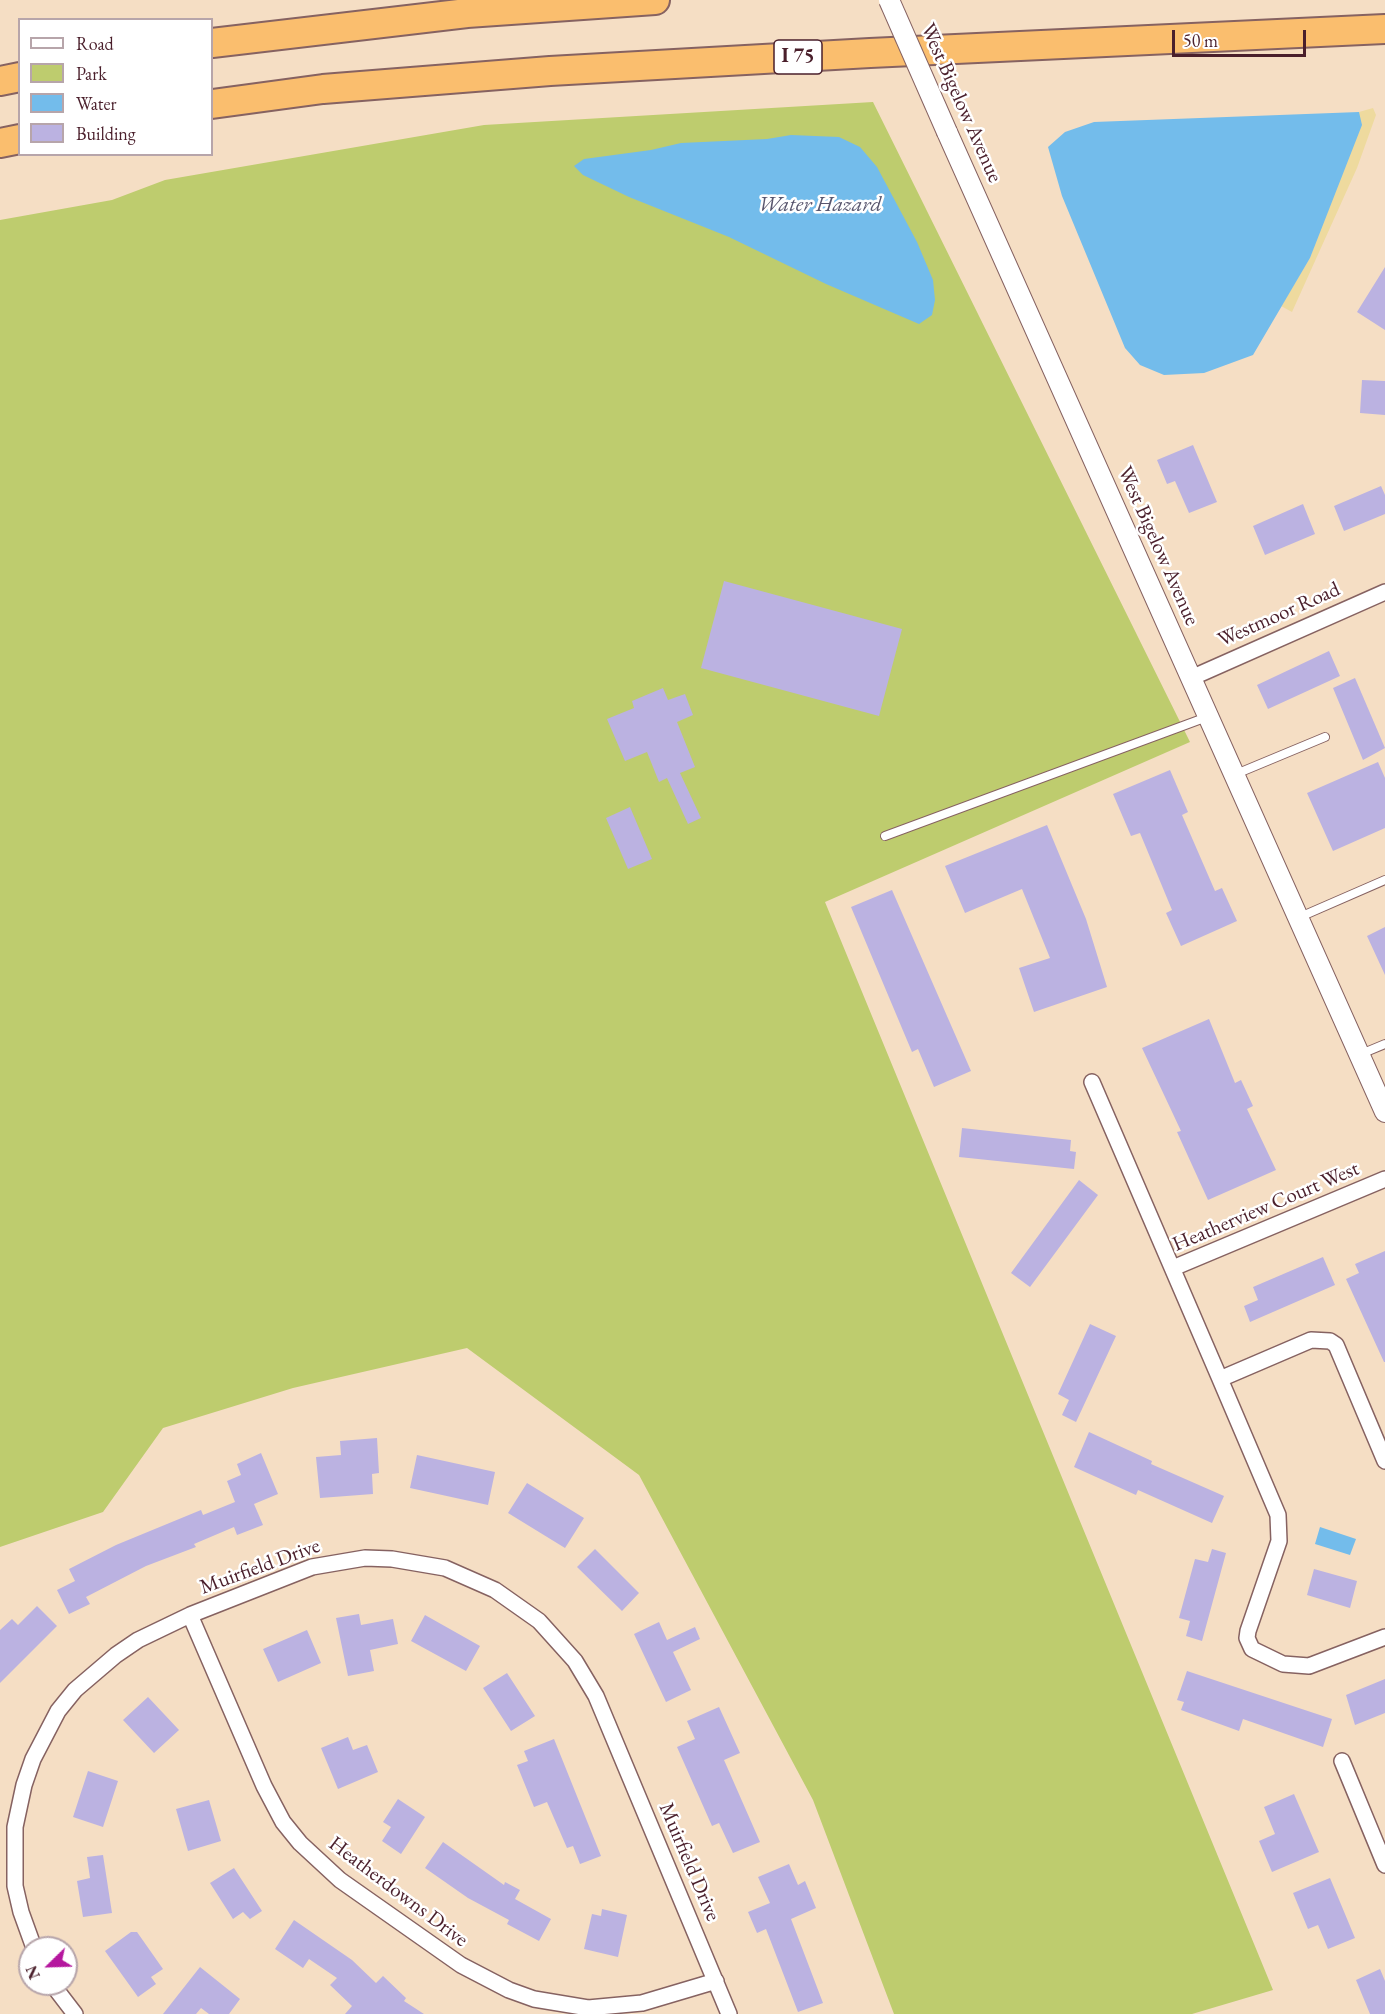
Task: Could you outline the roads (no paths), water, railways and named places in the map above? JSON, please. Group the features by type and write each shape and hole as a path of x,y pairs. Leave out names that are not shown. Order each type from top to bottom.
{"highway":[{"path":"213,43 467,13 655,0"},
{"name":"I 75","path":"213,104 323,89 550,71 870,53 1385,29"},
{"path":"0,81 18,77"},
{"path":"0,143 18,139"}],"street":[{"name":"West Bigelow Avenue","path":"889,0 1385,1112"},
{"name":"Westmoor Road","path":"1191,678 1385,592"},
{"path":"1092,1083 1173,1268"},
{"name":"Heatherview Court West","path":"1385,1179 1173,1268 1278,1515 1279,1542 1248,1631 1247,1638 1252,1649 1283,1664 1309,1666 1385,1637"},
{"path":"1220,1379 1311,1340 1329,1341 1336,1345 1385,1461"},
{"name":"Muirfield Drive","path":"30,1936 15,1886 7,1826 33,1759 58,1711 75,1690 116,1654 138,1640 190,1615 303,1570 365,1558 392,1558 445,1568 471,1578 518,1604 559,1640 596,1696 729,2014"},
{"name":"Heatherdowns Drive","path":"190,1615 264,1786 283,1822 326,1868 441,1952 509,1990 561,2006 588,2008 642,2003 716,1981"},
{"path":"1341,1761 1385,1865"},
{"path":"61,1996 75,2014"}],"lane":[{"path":"885,836 1208,716"},
{"path":"1234,775 1325,736"},
{"path":"1298,918 1385,880"},
{"path":"1360,1055 1385,1044"}],"water":[{"path":"1359,112 1362,125 1310,258 1253,355 1204,373 1164,375 1140,365 1125,348 1062,196 1048,147 1065,132 1094,122"},
{"name":"Water Hazard","path":"791,135 839,137 860,147 877,167 917,242 933,280 935,300 932,315 919,324 826,284 729,237 629,197 583,175 574,166 584,159 651,150 681,143 767,139"},
{"path":"1320,1527 1356,1539 1350,1555 1315,1544"}]}
